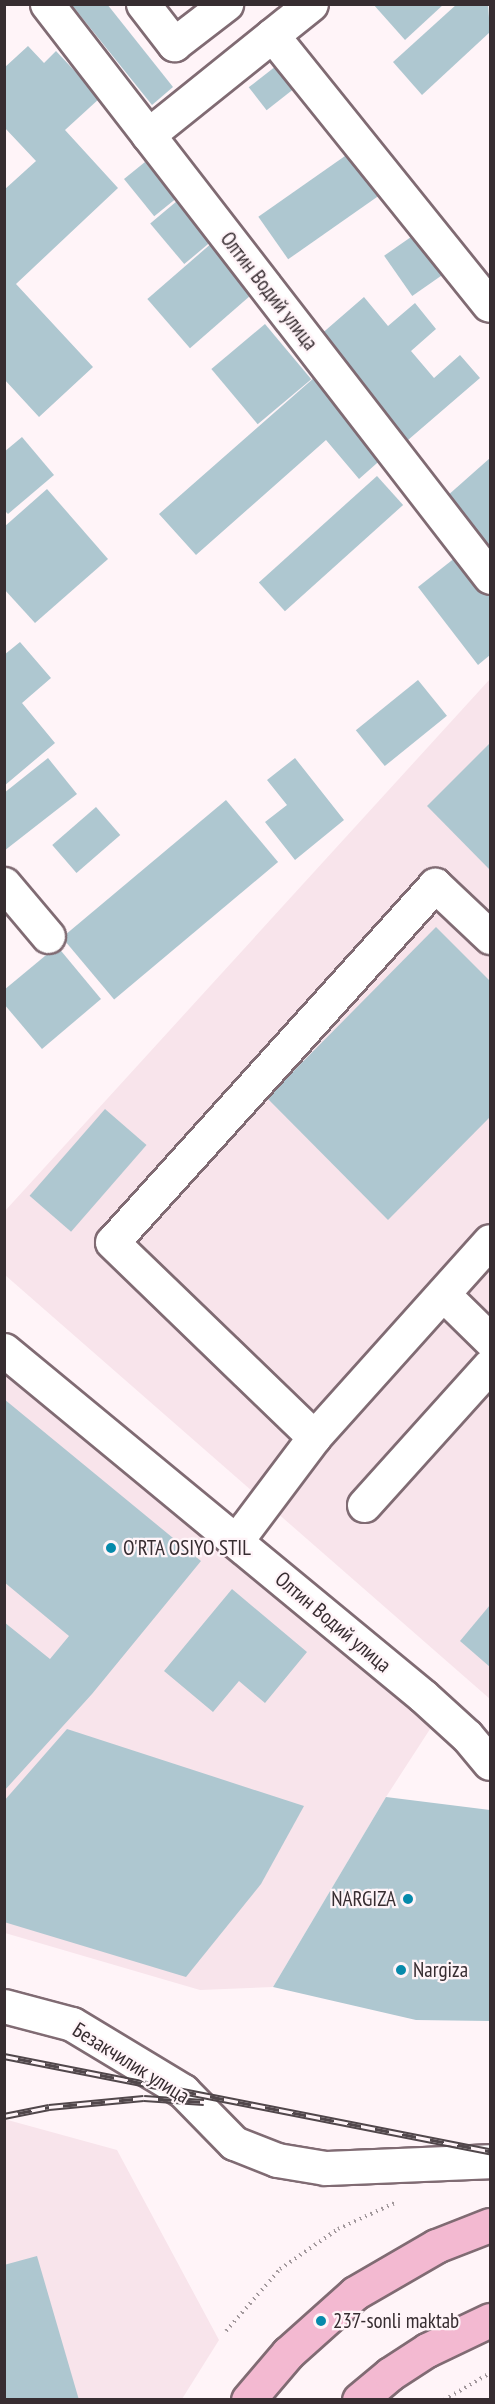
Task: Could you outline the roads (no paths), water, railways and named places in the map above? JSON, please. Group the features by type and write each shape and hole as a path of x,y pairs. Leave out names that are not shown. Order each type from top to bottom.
{"main road":[{"path":"248,2400 288,2353 355,2293 436,2246 490,2225"},
{"path":"360,2400 390,2374 427,2350 490,2320"}],"street":[{"name":"Олтин Водий улица","path":"47,4 490,577"},
{"path":"143,4 174,44 226,4"},
{"path":"148,135 311,4"},
{"path":"272,35 489,305"},
{"path":"4,884 48,936"},
{"path":"314,1437 112,1242 435,885 490,937"},
{"path":"236,1541 314,1437 490,1241"},
{"path":"443,1294 490,1340"},
{"name":"Олтин Водий улица","path":"4,1350 423,1696 467,1737 490,1763"},
{"path":"364,1505 490,1365"},
{"name":"Безакчилик улица","path":"4,2006 72,2025 183,2091 234,2143 277,2160 325,2168 490,2161"}],"railway":[{"path":"4,2056 490,2151"},
{"path":"4,2116 49,2107 144,2098 204,2102"}],"place":[{"name":"O'RTA OSIYO STIL","path":"111,1548"},
{"name":"NARGIZA","path":"408,1899"},
{"name":"Nargiza","path":"401,1970"},
{"name":"237-sonli maktab","path":"321,2321"}]}
